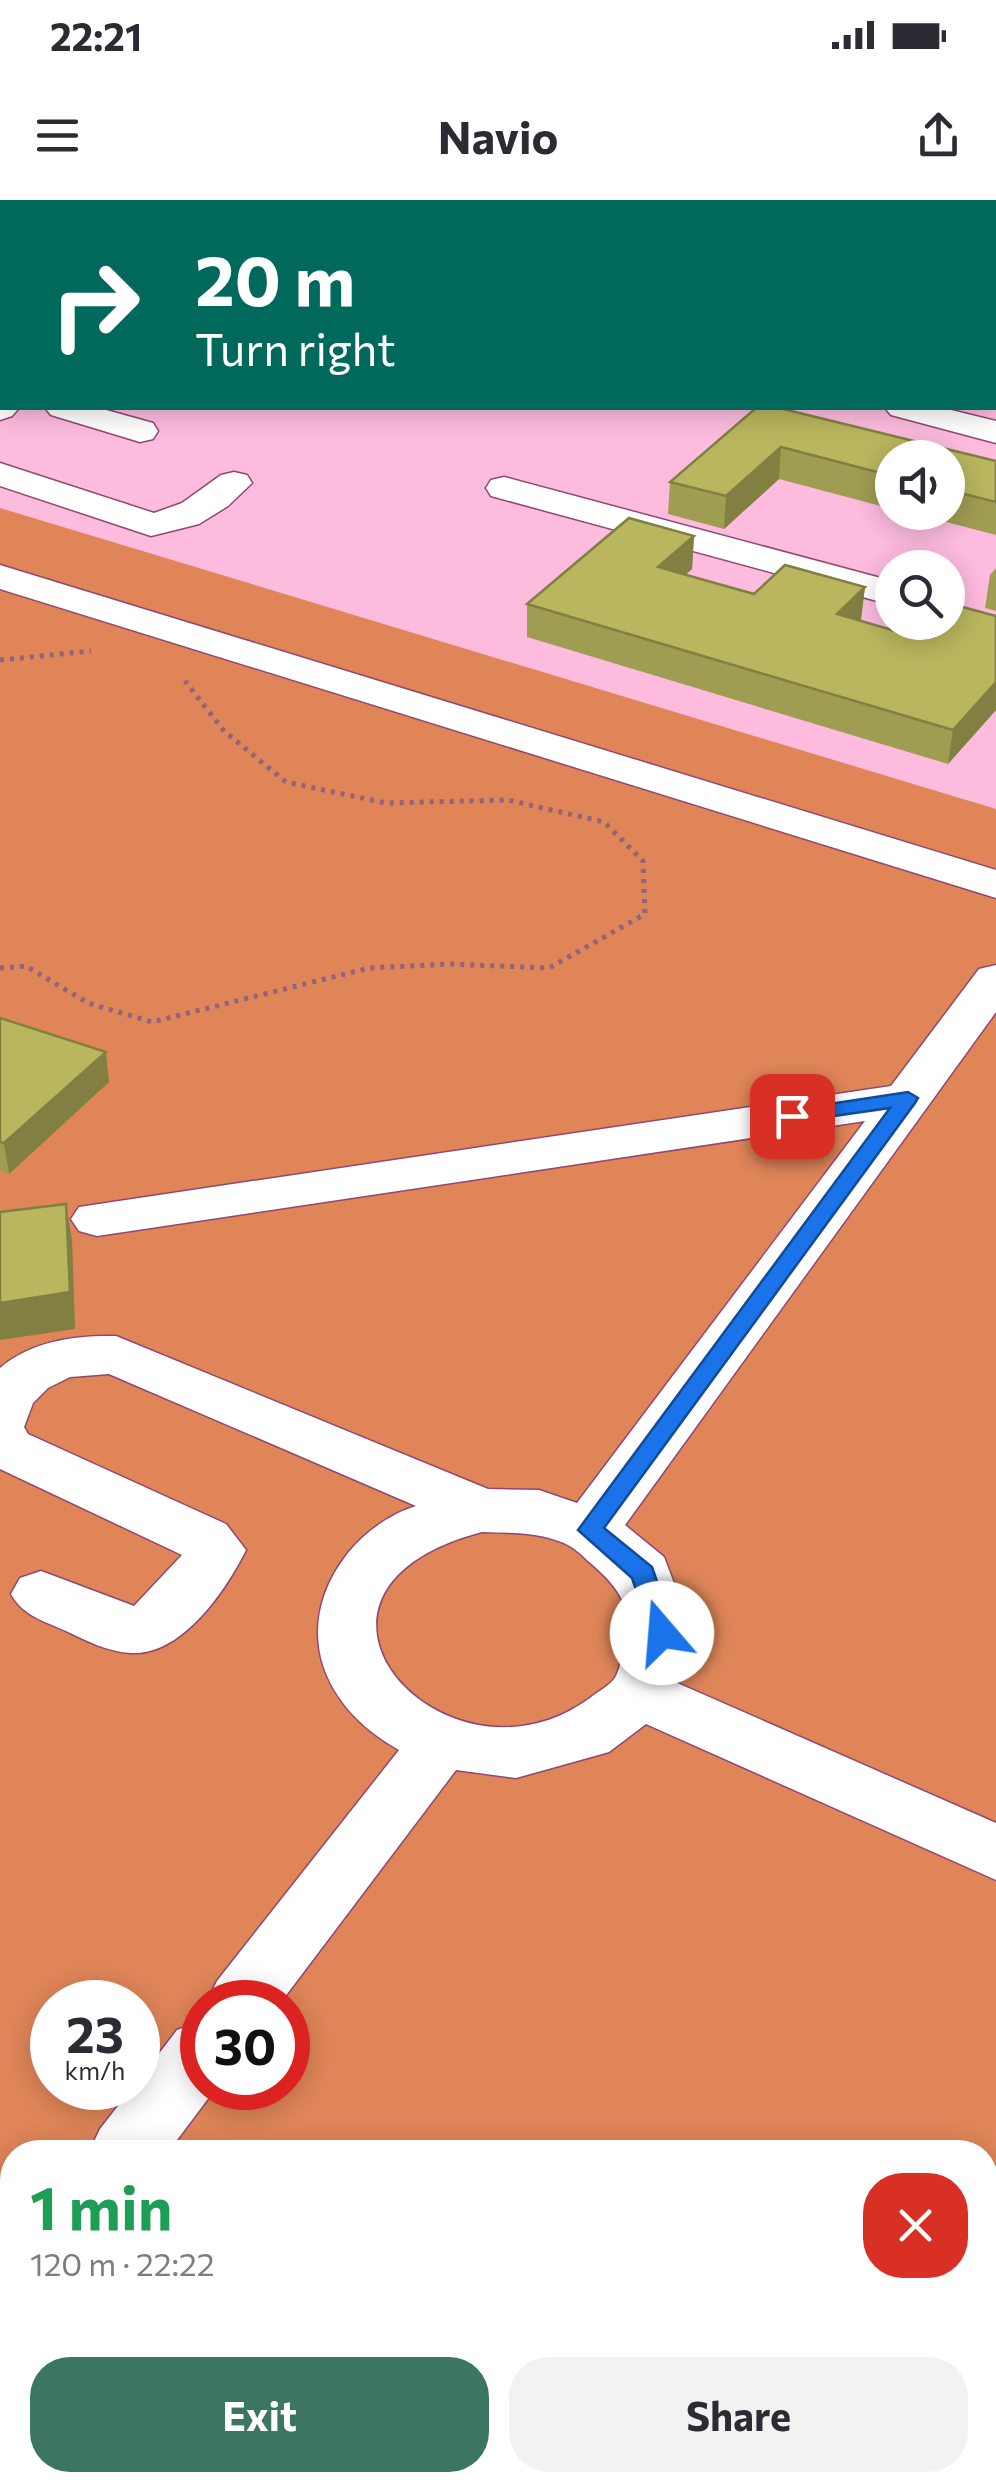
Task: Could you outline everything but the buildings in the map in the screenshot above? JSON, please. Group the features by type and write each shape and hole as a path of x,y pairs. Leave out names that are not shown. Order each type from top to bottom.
{"street":[{"path":"70,410 140,431"},
{"path":"911,410 996,432"},
{"path":"2,476 151,525 180,520 234,483"},
{"path":"504,488 875,588"},
{"path":"0,577 996,884"},
{"path":"590,1530 996,979"},
{"path":"97,1218 908,1098"},
{"path":"0,1419 6,1398 17,1383 39,1368 88,1352 116,1355 482,1510"},
{"path":"0,1435 8,1449 205,1540 216,1550 208,1566 154,1624 136,1630 116,1627 41,1594"},
{"path":"482,1510 539,1512 590,1530 643,1574 662,1633 640,1694 587,1734 516,1752 441,1743 390,1716 358,1677 345,1633 354,1589 383,1550 428,1524 482,1510"},
{"path":"640,1694 996,1854"},
{"path":"257,1980 441,1743"},
{"path":"134,2140 180,2081"}],"path":[{"path":"0,660 43,652 99,651"},
{"path":"0,968 26,966 88,1003 152,1022 369,968 448,964 549,968 645,914 643,862 604,822 508,800 386,803 286,782 224,731 183,679"}],"shaded area":[{"path":"0,508 996,809 996,2140 0,2140"}],"route":[{"path":"662,1633 643,1574 590,1530 908,1098 792,1116"}]}
